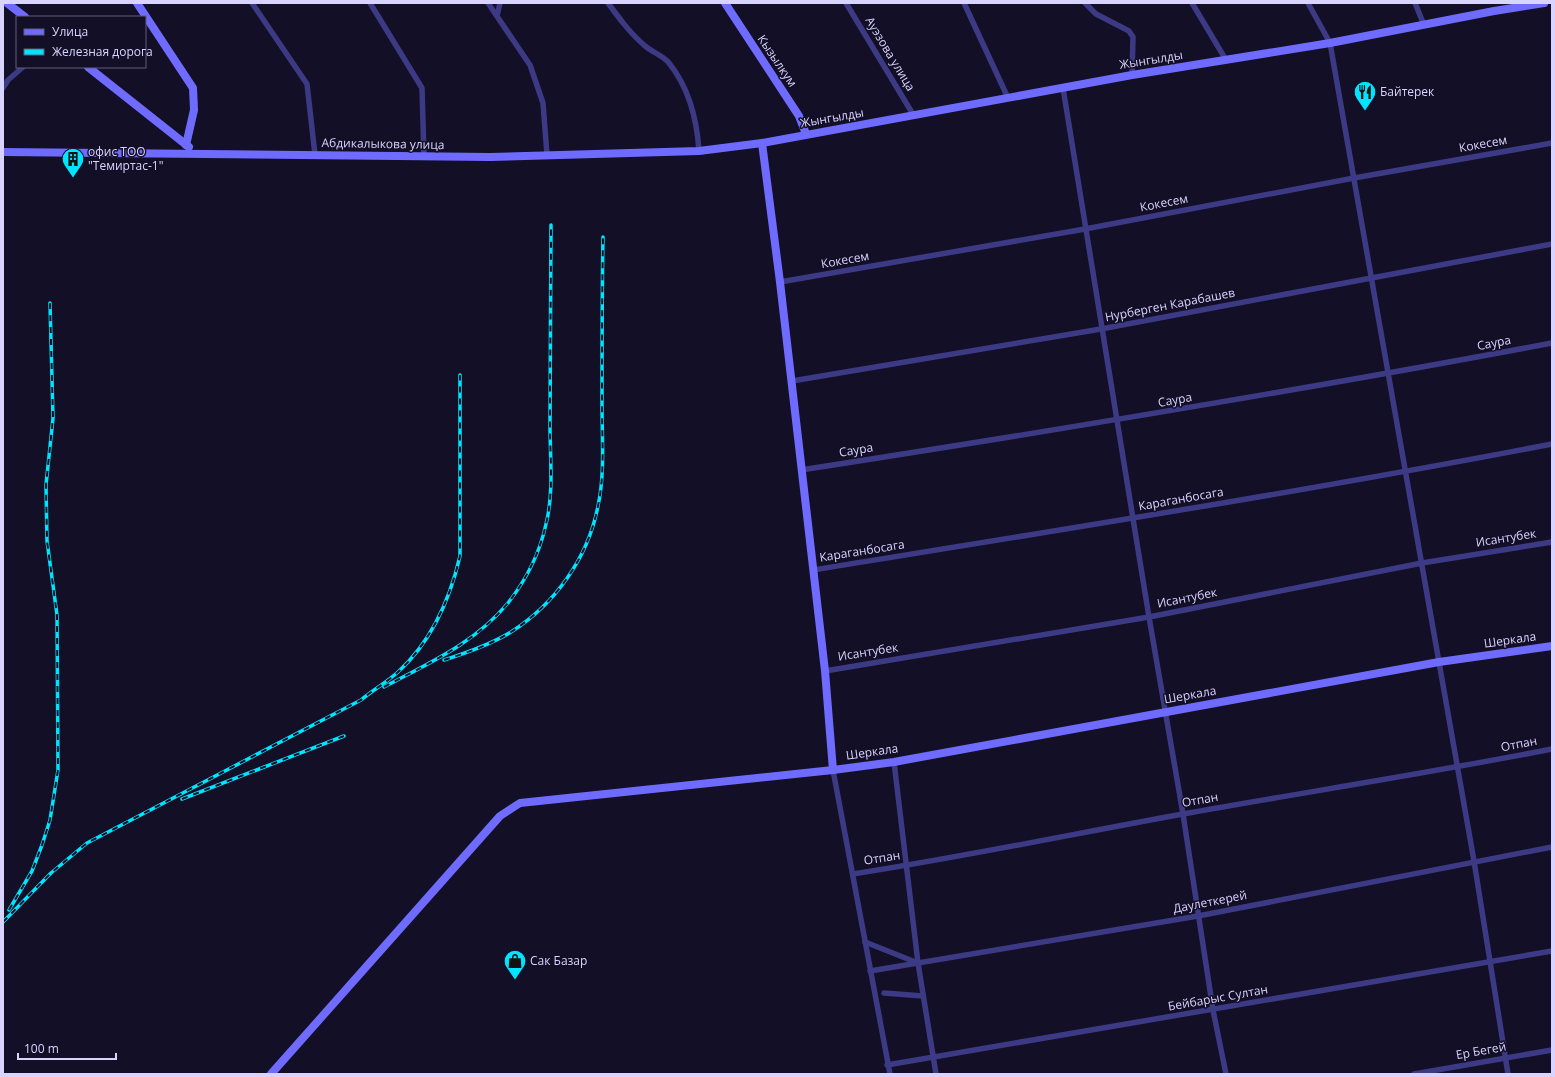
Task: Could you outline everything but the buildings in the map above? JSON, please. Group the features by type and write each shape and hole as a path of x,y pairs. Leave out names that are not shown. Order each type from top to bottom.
{"street":[{"path":"7,3 24,16"},
{"path":"137,3 146,16"},
{"path":"252,3 307,84 315,155"},
{"path":"370,3 422,88 424,156"},
{"path":"488,3 530,65 544,103 547,156"},
{"path":"497,16 500,3"},
{"path":"608,3 624,25 644,46 668,62 686,93 698,126 699,151"},
{"name":"Кызылкум","path":"725,3 799,116 806,134"},
{"name":"Ауэзова улица","path":"846,3 914,116"},
{"path":"964,3 1008,98"},
{"path":"1085,3 1096,14 1128,31 1133,37 1132,75"},
{"path":"1192,3 1226,60"},
{"path":"1308,3 1330,43 1474,861 1508,1074"},
{"path":"1415,3 1424,25"},
{"name":"Жынгылды","path":"762,143 1132,75 1330,43 1494,11 1544,3"},
{"path":"146,17 193,88 195,98 194,110 186,145"},
{"path":"3,88 8,80 22,68"},
{"path":"89,68 199,154"},
{"path":"1064,88 1085,229 1132,519 1183,814 1212,1010 1226,1074"},
{"path":"762,143 792,381 825,671 833,770 890,1074"},
{"name":"Абдикалыкова улица","path":"3,152 547,156 699,151 762,143"},
{"name":"Кокесем","path":"780,282 1085,229 1354,178 1552,144"},
{"name":"Нурберген Карабашев","path":"792,381 1101,329 1552,244"},
{"name":"Саура","path":"801,470 1116,421 1388,374 1552,343"},
{"name":"Караганбосага","path":"813,570 1132,519 1406,472 1552,444"},
{"name":"Исантубек","path":"825,671 1149,617 1422,563 1552,542"},
{"name":"Шеркала","path":"271,1074 500,816 520,803 833,770 894,762 1439,662 1552,646"},
{"name":"Отпан","path":"853,874 906,866 1183,814 1457,768 1552,749"},
{"path":"894,762 918,963 936,1074"},
{"name":"Даулеткерей","path":"870,971 1198,916 1552,847"},
{"path":"865,942 918,963"},
{"name":"Бейбарыс Султан","path":"888,1065 1552,951"},
{"path":"884,993 923,996"},
{"name":"Ер Бегей","path":"1414,1074 1552,1050"}],"railway":[{"path":"384,687 450,651 481,630 508,603 521,585 532,565 540,545 548,512 551,487 551,225"},
{"path":"444,660 495,641 527,621 555,594 578,561 586,544 598,506 602,482 603,237"},
{"path":"9,910 32,871 42,845 50,820 58,770 57,615 47,541 46,485 53,418 50,303"},
{"path":"3,922 51,873 87,843 361,700 394,676 410,660 438,619 451,588 460,556 460,375"},
{"path":"182,799 344,736"}],"place":[{"name":"Байтерек","path":"1365,112"},
{"name":"офис ТОО \"Темиртас-1\"","path":"73,178"},
{"name":"Сак Базар","path":"515,980"}]}
